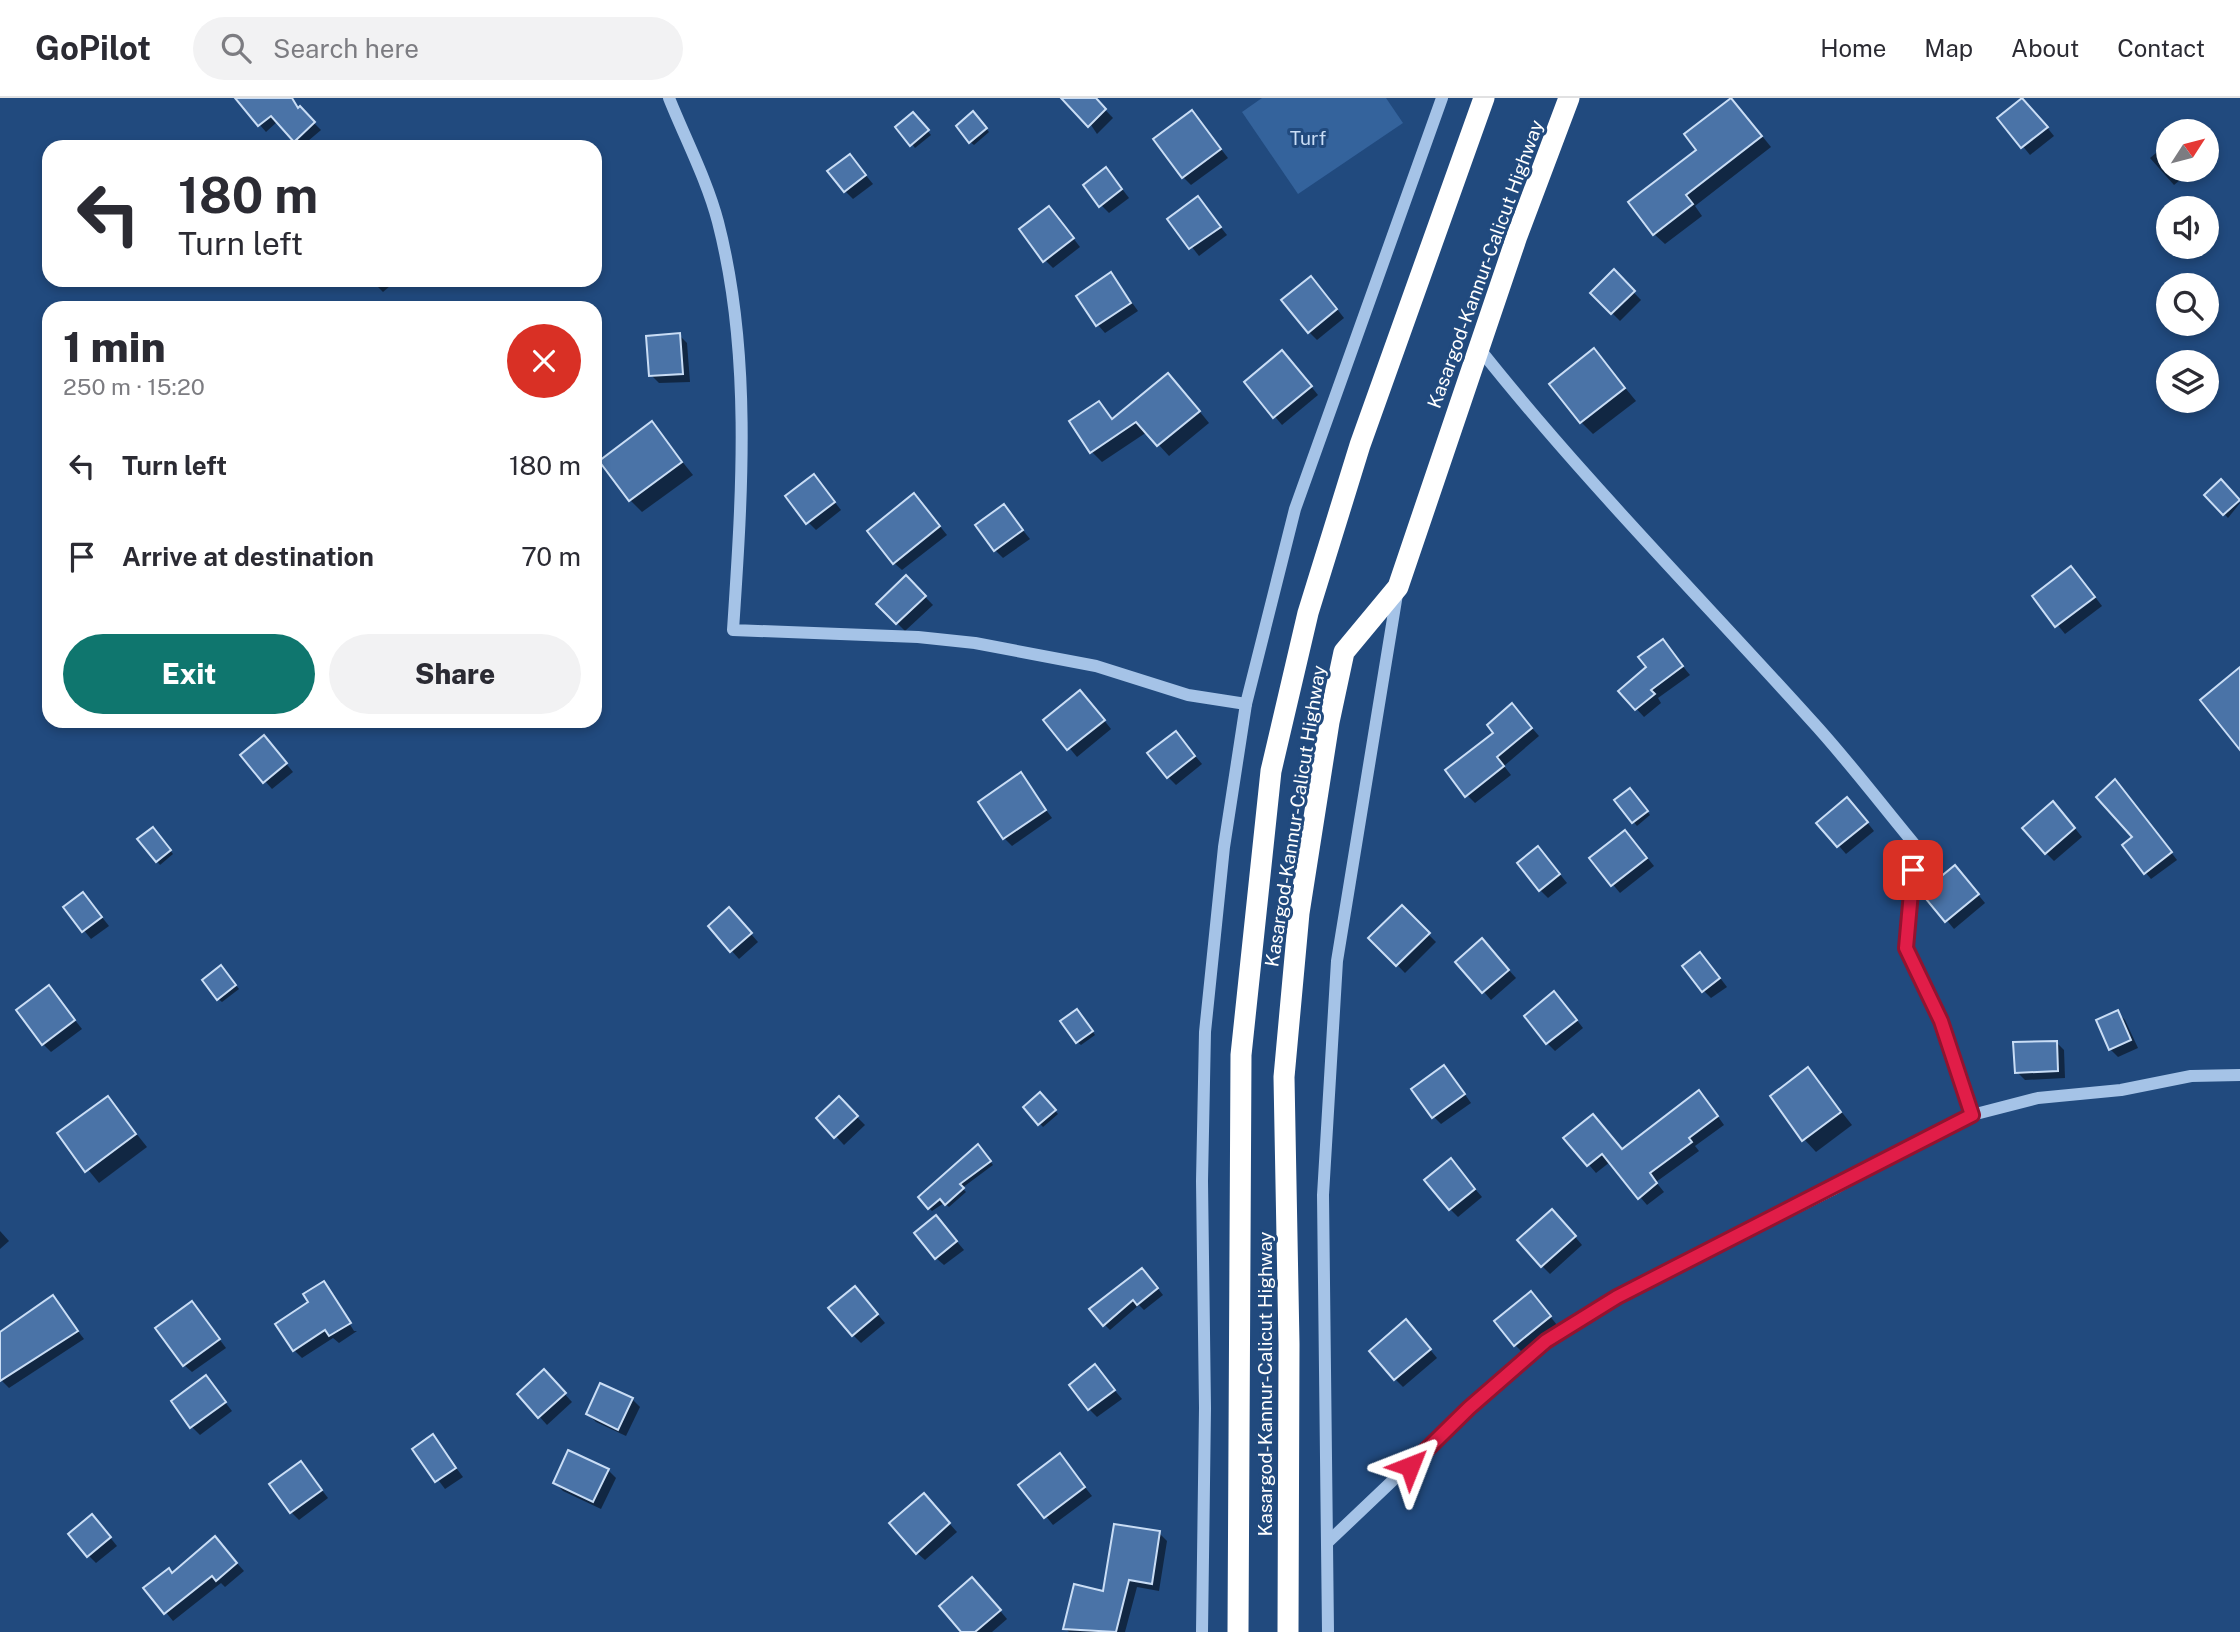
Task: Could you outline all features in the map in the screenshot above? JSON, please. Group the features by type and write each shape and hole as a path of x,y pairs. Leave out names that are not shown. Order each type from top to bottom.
{"highway":[{"name":"Kasargod-Kannur-Calicut Highway","path":"1238,1632 1241,1055 1271,771 1308,613 1360,444 1484,98"},
{"name":"Kasargod-Kannur-Calicut Highway","path":"1288,1632 1289,1344 1284,1077 1299,913 1329,722 1344,652 1398,587 1478,347 1569,98"}],"street":[{"path":"668,98 718,220 733,308 741,403 741,483 733,630 918,637 975,643 1096,666 1188,695 1246,704"},
{"path":"1202,1632 1205,1408 1202,1181 1205,1032 1224,847 1246,704 1295,509 1442,98"},
{"path":"1478,347 1520,399 1702,605 1811,720 1915,845 1906,948 1941,1021 1972,1115"},
{"path":"1328,1632 1323,1195 1337,961 1398,587"},
{"path":"1327,1542 1469,1408 1546,1341 1617,1297 1972,1115 2038,1098 2121,1090 2191,1076 2240,1074"}],"green space":[{"name":"Turf","path":"1262,98 1386,98 1403,123 1298,194 1242,112"}],"building":[{"path":"235,98 292,98 298,108 300,106 315,122 296,140 292,140 271,116 258,126"},
{"path":"1061,98 1096,98 1106,109 1088,127"},
{"path":"1731,98 1762,136 1686,195 1693,204 1653,235 1628,202 1696,150 1684,134"},
{"path":"2022,98 2048,127 2021,148 1997,118"},
{"path":"1192,110 1221,149 1182,178 1153,139"},
{"path":"973,111 987,128 969,143 956,126"},
{"path":"913,112 929,130 910,146 895,127"},
{"path":"850,154 866,175 844,192 827,171"},
{"path":"1106,167 1122,189 1099,207 1083,185"},
{"path":"1198,196 1221,227 1189,249 1167,219"},
{"path":"1049,206 1074,238 1043,262 1019,229"},
{"path":"1614,269 1635,291 1611,314 1590,293"},
{"path":"1111,272 1131,303 1096,326 1076,296"},
{"path":"1311,276 1337,309 1308,333 1281,300"},
{"path":"680,333 683,374 649,376 646,336"},
{"path":"1594,348 1625,388 1580,423 1549,384"},
{"path":"1282,350 1312,386 1273,418 1244,382"},
{"path":"1168,373 1200,411 1157,446 1136,422 1090,453 1069,421 1099,401 1112,419"},
{"path":"652,421 682,462 629,501 602,465 602,459"},
{"path":"814,474 835,502 806,524 785,496"},
{"path":"2221,479 2240,500 2223,515 2204,495"},
{"path":"914,493 940,526 893,564 867,531"},
{"path":"1004,504 1023,530 994,551 975,525"},
{"path":"2071,566 2095,597 2055,627 2032,596"},
{"path":"906,575 926,596 896,624 876,604"},
{"path":"1663,639 1683,666 1651,690 1655,694 1635,710 1618,691 1646,667 1638,657"},
{"path":"2240,667 2240,750 2200,700"},
{"path":"1080,690 1105,720 1067,750 1043,720"},
{"path":"1512,703 1532,728 1497,757 1504,766 1465,797 1445,770 1493,733 1487,725"},
{"path":"1176,731 1195,756 1167,778 1147,753"},
{"path":"264,735 287,763 263,783 240,755"},
{"path":"1021,772 1046,810 1003,839 978,802"},
{"path":"2115,779 2172,852 2144,874 2122,845 2132,837 2096,797"},
{"path":"1630,788 1648,811 1632,823 1614,800"},
{"path":"1847,797 1868,822 1837,847 1816,823"},
{"path":"2053,801 2075,828 2045,854 2022,828"},
{"path":"153,827 171,850 156,862 137,839"},
{"path":"1625,830 1647,858 1611,886 1589,858"},
{"path":"1538,846 1560,874 1539,891 1517,863"},
{"path":"1955,865 1979,894 1945,922 1921,893"},
{"path":"83,892 102,917 82,932 63,907"},
{"path":"1402,905 1430,933 1396,966 1368,938"},
{"path":"729,907 752,933 730,952 708,926"},
{"path":"1482,938 1509,970 1482,993 1455,962"},
{"path":"1700,952 1720,978 1702,992 1682,966"},
{"path":"221,965 236,985 217,1000 202,980"},
{"path":"49,985 75,1020 42,1045 16,1010"},
{"path":"1554,991 1577,1020 1546,1044 1524,1016"},
{"path":"1077,1009 1093,1031 1076,1043 1060,1021"},
{"path":"2118,1010 2131,1040 2109,1050 2096,1020"},
{"path":"2057,1041 2058,1071 2015,1073 2013,1042"},
{"path":"1444,1065 1465,1094 1432,1118 1411,1089"},
{"path":"1808,1067 1841,1112 1802,1141 1770,1096"},
{"path":"1699,1090 1718,1116 1689,1138 1692,1142 1650,1173 1657,1183 1638,1199 1602,1154 1587,1166 1563,1138 1593,1114 1622,1149"},
{"path":"1040,1092 1056,1110 1038,1125 1023,1107"},
{"path":"108,1096 136,1134 85,1172 57,1133"},
{"path":"839,1096 858,1116 834,1138 816,1118"},
{"path":"978,1144 991,1161 960,1184 964,1188 945,1205 940,1199 928,1209 918,1197"},
{"path":"1451,1158 1475,1189 1449,1210 1424,1180"},
{"path":"1552,1209 1576,1236 1541,1267 1517,1240"},
{"path":"936,1215 957,1241 935,1259 914,1233"},
{"path":"1142,1268 1158,1288 1137,1305 1133,1300 1103,1326 1089,1309"},
{"path":"324,1281 351,1323 329,1336 325,1330 293,1351 275,1324 308,1302 303,1294"},
{"path":"855,1286 878,1314 852,1336 828,1308"},
{"path":"1531,1291 1551,1316 1514,1346 1494,1321"},
{"path":"53,1295 78,1331 0,1381 0,1332"},
{"path":"192,1301 220,1339 183,1366 155,1328"},
{"path":"1406,1319 1431,1349 1394,1380 1369,1351"},
{"path":"1095,1364 1115,1390 1088,1410 1069,1385"},
{"path":"544,1369 566,1393 538,1418 517,1394"},
{"path":"206,1375 226,1402 190,1428 171,1401"},
{"path":"600,1383 633,1398 618,1430 586,1414"},
{"path":"433,1434 456,1468 435,1482 412,1449"},
{"path":"568,1450 609,1469 593,1502 553,1483"},
{"path":"1060,1453 1085,1487 1044,1518 1018,1485"},
{"path":"301,1461 322,1490 290,1513 269,1484"},
{"path":"924,1493 950,1523 916,1554 889,1523"},
{"path":"92,1514 111,1537 87,1557 68,1534"},
{"path":"1114,1524 1160,1531 1152,1584 1129,1580 1116,1632 1063,1629 1074,1584 1103,1591"},
{"path":"215,1536 237,1563 216,1581 212,1576 164,1614 143,1588 169,1568 172,1573"},
{"path":"972,1577 1001,1610 975,1632 961,1632 939,1606"}],"route":[{"path":"1410,1466 1469,1408 1546,1341 1617,1297 1972,1115 1941,1021 1906,948 1913,870"}]}
